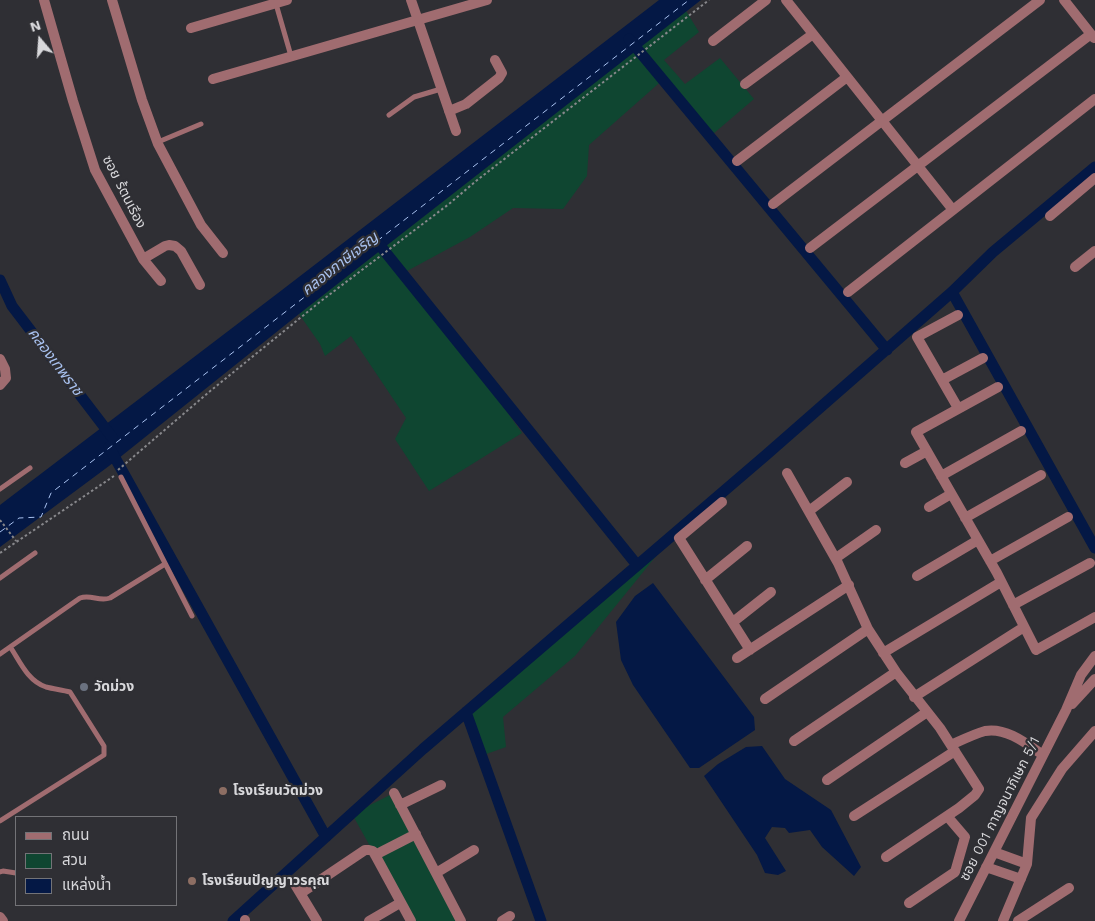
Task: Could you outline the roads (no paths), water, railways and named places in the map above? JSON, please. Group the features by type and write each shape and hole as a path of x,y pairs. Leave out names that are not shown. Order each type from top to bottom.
{"street":[{"name":"ซอย ร้ตนเรึอง","path":"44,0 95,170 143,259 161,281"},
{"path":"112,0 142,100 158,142 201,224 223,253"},
{"path":"191,28 287,0"},
{"path":"411,0 456,131"},
{"path":"213,79 487,0"},
{"path":"713,41 766,0"},
{"path":"786,0 952,210"},
{"path":"773,204 1040,0"},
{"path":"810,248 1093,36 1064,0"},
{"path":"745,84 812,34"},
{"path":"449,111 466,104 499,78 502,72 495,60"},
{"path":"736,161 847,78"},
{"path":"848,292 1095,99"},
{"path":"1050,216 1095,178"},
{"path":"143,259 165,246 175,246 181,251 200,285"},
{"path":"1075,267 1095,251"},
{"path":"958,316 918,337 958,408"},
{"path":"0,358 5,369 6,378 0,385"},
{"path":"942,380 983,358"},
{"path":"998,387 916,432 990,561 1036,650 1095,617"},
{"path":"941,476 1020,431"},
{"path":"905,463 927,451"},
{"path":"787,473 836,558 868,629 896,672 953,748 979,790 947,816 886,857"},
{"path":"965,518 1041,475"},
{"path":"809,511 847,482"},
{"path":"929,507 952,494"},
{"path":"722,502 678,538 750,650"},
{"path":"990,561 1068,518"},
{"path":"836,558 876,530"},
{"path":"917,576 978,540"},
{"path":"705,580 747,546"},
{"path":"1013,605 1090,563"},
{"path":"883,653 1001,582"},
{"path":"737,658 849,585"},
{"path":"733,622 771,592"},
{"path":"914,697 1024,627"},
{"path":"765,699 868,629"},
{"name":"ซอย 001 กาญจนาภิเษก 5/1","path":"959,921 1066,710 1081,675 1095,656"},
{"path":"794,741 896,672"},
{"name":"ซอย 001 กาญจนาภิเษก 5/1","path":"1066,710 1094,680"},
{"path":"827,780 926,712"},
{"path":"854,816 953,748 984,732 993,730 1005,732 1043,756"},
{"path":"1003,921 1028,864 1032,818 1062,769 1095,731"},
{"path":"400,806 441,785"},
{"path":"394,793 461,921"},
{"path":"909,903 955,872 965,837 947,816"},
{"path":"375,855 416,834"},
{"path":"301,893 365,850 373,851 411,921"},
{"path":"436,873 474,850"},
{"path":"994,852 1028,864"},
{"path":"986,867 1020,879"},
{"path":"294,883 317,921"},
{"path":"1018,921 1069,888"},
{"path":"369,921 400,903"},
{"path":"0,917 3,921"}],"lane":[{"path":"276,3 291,56"},
{"path":"389,114 414,97 441,89"},
{"path":"158,142 201,124"},
{"path":"0,489 30,468"},
{"path":"121,477 192,616"},
{"path":"0,578 35,553"},
{"path":"0,654 80,598 91,596 100,600 110,598 165,564"},
{"path":"0,821 104,755 105,750 70,692 45,687 32,679 11,648"},
{"path":"0,872 15,873"}],"water":[{"name":"คลองภาษีเจริญ","path":"659,0 701,0 299,314 109,466 0,547 0,505"},
{"path":"653,583 754,717 755,730 699,768 690,768 633,685 621,660 616,622 635,596"},
{"path":"762,746 785,779 831,810 861,867 854,876 822,847 810,830 789,833 785,828 772,827 765,838 786,871 778,875 765,873 757,855 704,776 718,764 746,747"}],"waterway":[{"path":"629,39 887,350"},
{"path":"233,921 423,749 766,455 952,292 993,252 1095,167"},
{"name":"คลองภาษีเจริญ","path":"374,238 637,565"},
{"name":"คลองเทพราช","path":"0,280 12,306 112,437"},
{"path":"952,292 1095,548"},
{"path":"109,447 326,837"},
{"path":"466,712 541,921"}],"place":[{"name":"วัดม่วง","path":"84,687"},
{"name":"โรงเรียนวัดม่วง","path":"223,791"},
{"name":"โรงเรียนปัญญาวรคุณ","path":"192,881"}]}
